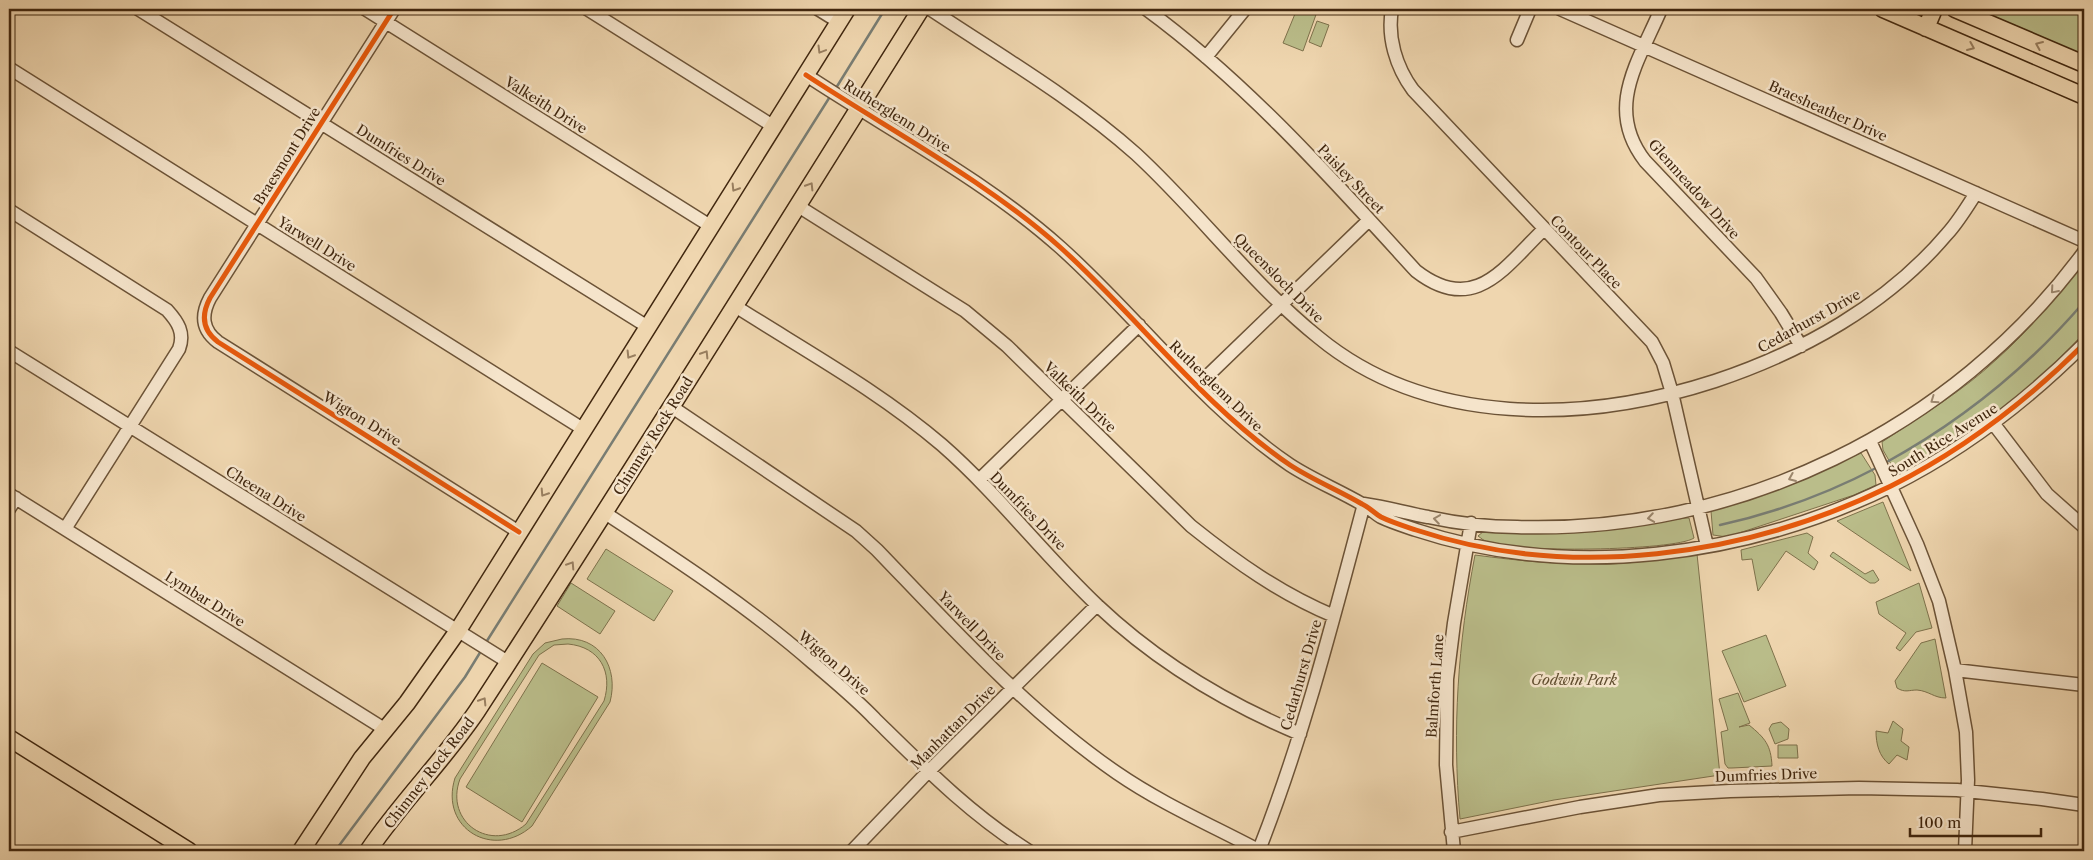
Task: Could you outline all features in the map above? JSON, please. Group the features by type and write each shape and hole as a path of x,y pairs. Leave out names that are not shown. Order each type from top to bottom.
{"main road":[{"name":"Chimney Rock Road","path":"368,851 475,714 501,659 605,513 921,9"},
{"path":"1883,9 2084,96"},
{"path":"1926,28 1934,9"},
{"path":"1955,9 2084,64"},
{"path":"301,851 362,758 463,636 519,532 773,126 812,80 843,15"},
{"path":"9,738 189,851"}],"street":[{"name":"Dumfries Drive","path":"138,9 648,327"},
{"name":"Valkeith Drive","path":"365,9 712,226"},
{"name":"Braesmont Drive","path":"203,317 210,298 394,9"},
{"path":"587,9 773,126"},
{"path":"818,9 843,15"},
{"name":"Queensloch Drive","path":"930,9 1042,83 1107,130 1166,182 1281,304 1319,338 1343,356 1370,372 1422,393 1510,410 1588,408 1672,393"},
{"name":"Paisley Street","path":"1146,9 1206,57 1280,126 1416,271 1429,281 1454,289 1480,286 1492,280 1543,230"},
{"path":"1206,57 1245,9"},
{"name":"Contour Place","path":"1392,9 1392,36 1396,60 1403,77 1543,230 1652,342 1663,363 1672,393 1708,546"},
{"path":"1517,40 1530,9"},
{"name":"Braesheather Drive","path":"1560,9 2084,241"},
{"name":"Glenmeadow Drive","path":"1662,9 1630,78 1626,92 1626,123 1636,150 1644,161 1756,278 1801,346"},
{"name":"Yarwell Drive","path":"9,68 583,429"},
{"name":"Rutherglenn Drive","path":"812,80 986,190 1027,219 1063,249 1197,386 1237,424 1291,466 1364,504 1380,516 1445,539 1537,555 1596,558 1652,554 1708,546"},
{"name":"Cedarhurst Drive","path":"1672,393 1742,372 1801,346 1870,304 1898,283 1925,258 1948,232 1976,193"},
{"name":"Valkeith Drive","path":"798,206 965,311 1007,346 1191,526 1224,553 1277,589 1304,604 1334,616"},
{"path":"9,210 167,310 180,329 182,336 179,349 65,529"},
{"path":"1197,386 1370,220"},
{"path":"1698,508 1778,484 1870,441 1906,420 1978,366 2036,311 2084,252"},
{"name":"Dumfries Drive","path":"735,306 899,411 937,441 979,480 1097,605 1160,656 1204,686 1264,718 1300,734"},
{"name":"Wigton Drive","path":"203,317 209,334 218,342 519,532"},
{"path":"979,480 1139,325"},
{"name":"South Rice Avenue","path":"1708,546 1801,522 1891,485 1941,457 1993,424 2019,404 2084,346"},
{"name":"Cheena Drive","path":"9,351 501,659"},
{"name":"Yarwell Drive","path":"672,407 856,531 877,550 1013,689 1047,720 1119,775 1168,804 1260,851"},
{"path":"1993,424 2047,494 2084,527"},
{"path":"1870,441 1917,544 1939,601 1955,670 1966,732 1969,791 1965,851"},
{"path":"9,509 12,496"},
{"name":"Lymbar Drive","path":"12,496 386,730"},
{"name":"Rutherglenn Drive","path":"1364,504 1427,517 1471,523 1515,527 1569,528 1650,518 1698,508"},
{"name":"Cedarhurst Drive","path":"1260,851 1278,803 1300,734 1364,504"},
{"name":"Wigton Drive","path":"605,513 720,590 789,643 874,717 928,773 985,821 1030,851"},
{"name":"Balmforth Lane","path":"1454,851 1446,765 1447,679 1454,623 1471,523"},
{"name":"Manhattan Drive","path":"852,851 1097,605"},
{"path":"1955,670 2084,685"},
{"name":"Dumfries Drive","path":"1451,832 1580,807 1659,795 1859,788 1969,791 2084,806"}],"green space":[{"path":"1297,9 1318,9 1303,51 1283,43"},
{"path":"1969,9 2084,9 2084,57"},
{"path":"1317,21 1329,25 1321,47 1309,42"},
{"path":"2084,263 2084,333 2032,384 1990,418 1902,472 1895,471 1883,450 1882,442 1941,403 1984,371 2032,325"},
{"path":"1861,453 1875,475 1876,485 1854,495 1727,537 1713,535 1711,511 1803,480"},
{"path":"1883,502 1911,571 1837,521"},
{"path":"1689,518 1694,538 1657,546 1592,549 1526,548 1502,546 1487,542 1478,536 1484,531 1604,530"},
{"path":"1807,533 1813,537 1808,553 1818,562 1814,570 1786,551 1758,591 1752,559 1742,560 1741,550"},
{"path":"606,549 673,591 654,621 587,579"},
{"path":"1833,552 1865,574 1873,570 1879,580 1875,583 1870,583 1830,556"},
{"name":"Godwin Park","path":"1697,554 1720,775 1554,800 1460,819 1457,752 1458,686 1464,621 1475,555 1542,562 1609,564"},
{"path":"571,583 615,611 600,634 557,606"},
{"path":"1919,583 1932,628 1916,632 1900,651 1896,648 1906,633 1879,614 1876,602"},
{"path":"1766,635 1786,686 1744,702 1722,651"},
{"path":"562,639 575,639 587,642 596,648 604,656 612,677 610,702 532,826 517,836 502,840 487,839 473,834 462,825 455,812 452,796 455,778 533,654 545,643","holes":["568,644 579,646 596,656 605,671 607,680 604,701 526,824 512,832 499,836 486,834 474,829 465,820 459,808 457,795 460,779 539,655 554,645"]},
{"path":"1935,639 1946,698 1917,690 1905,691 1897,688 1895,681 1921,643"},
{"path":"542,663 598,697 522,822 466,787"},
{"path":"1738,693 1750,723 1739,727 1749,725 1763,738 1769,747 1772,766 1728,768 1725,764 1721,732 1728,730 1719,699"},
{"path":"1893,721 1903,729 1901,741 1909,747 1907,760 1897,755 1889,764 1879,749 1876,731 1888,733"},
{"path":"1781,722 1789,729 1788,739 1775,744 1769,729 1772,724"},
{"path":"1778,745 1797,745 1798,758 1778,758"}],"waterway":[{"path":"836,88 885,9"},
{"path":"485,644 831,95"},
{"path":"1885,463 1940,430 1992,391 2063,326 2084,302"},
{"path":"1720,525 1761,515 1801,501 1878,467"},
{"path":"335,851 465,677 481,651"}],"cycle path":[{"path":"394,9 210,298 204,316 206,327 218,342 519,532"},
{"path":"806,75 937,157 1032,223 1090,275 1228,416 1290,465 1365,505 1385,519 1416,530 1475,546 1535,555 1596,557 1657,554 1718,545 1777,530 1835,510 1918,472 1994,422 2040,385 2084,344"}]}
